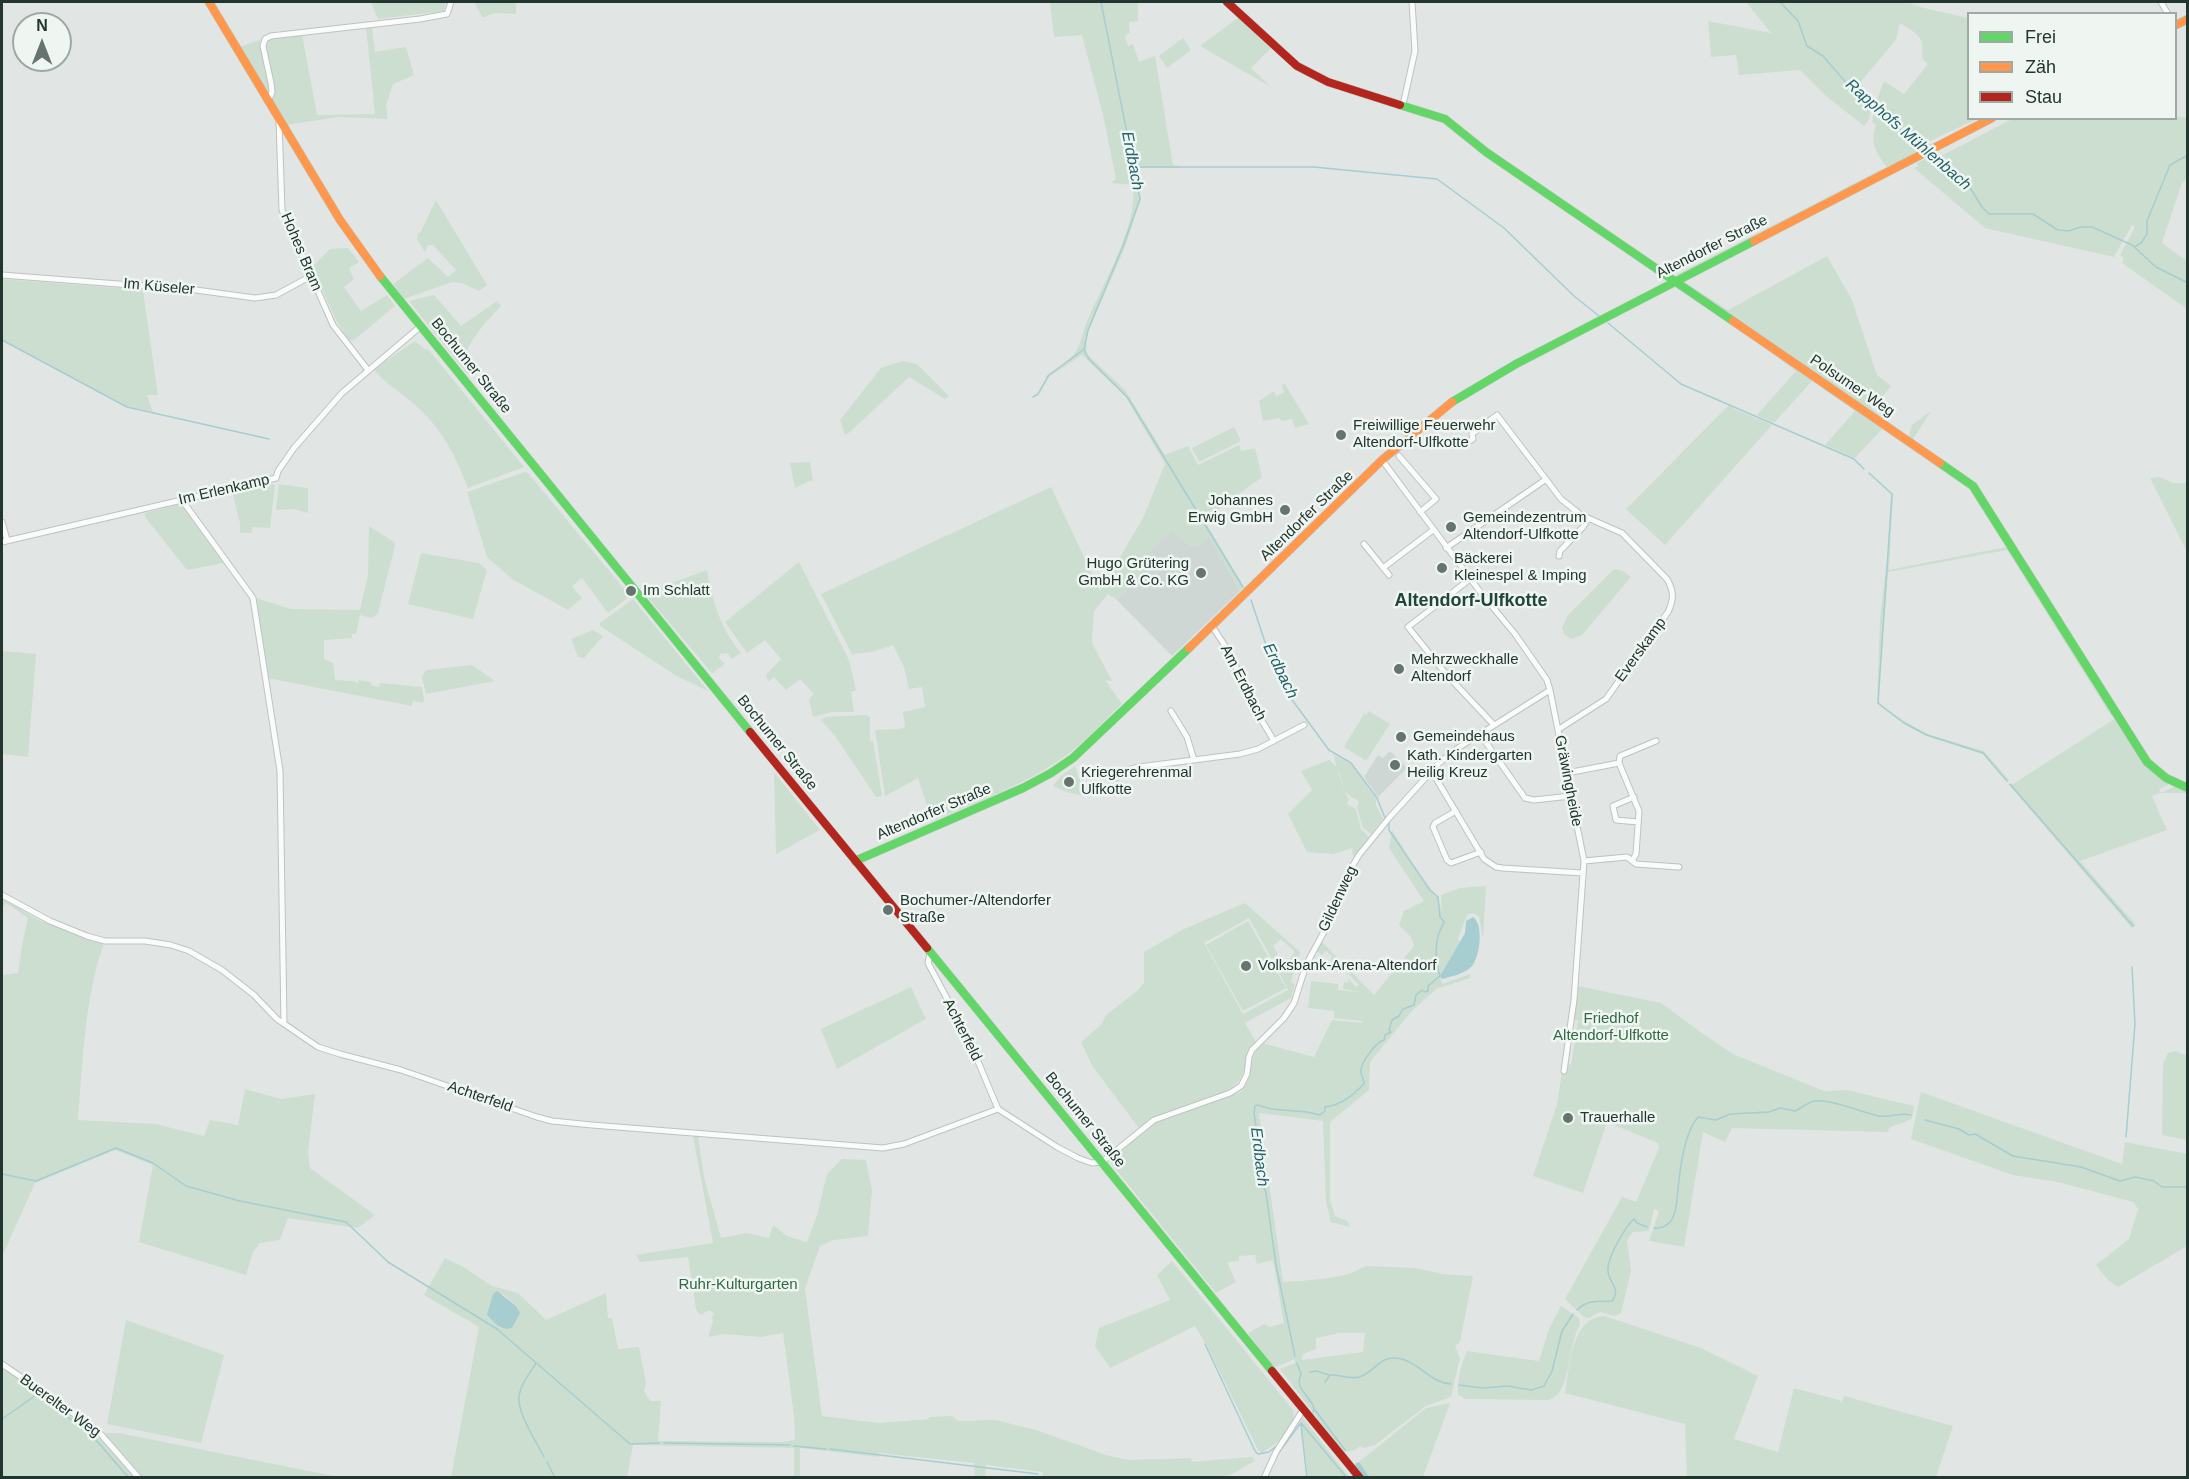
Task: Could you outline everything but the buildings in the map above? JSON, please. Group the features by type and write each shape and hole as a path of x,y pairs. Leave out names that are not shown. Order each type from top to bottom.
{"street":[{"name":"Bochumer Straße","path":"209,2 340,220 376,271 1360,1478"},
{"path":"268,102 272,92 263,46 265,39 272,36 447,14 450,2"},
{"name":"Polsumer Weg","path":"1227,2 1297,66 1328,82 1404,105 1453,123 1486,152 1973,486 2147,762 2160,774 2187,788"},
{"path":"1404,105 1415,51 1412,2"},
{"name":"Hohes Bram","path":"279,120 282,210 333,325 368,370"},
{"name":"Altendorfer Straße","path":"855,861 1017,791 1059,768 1098,737 1382,460 1450,403 1488,379 1988,120"},
{"name":"Im Küseler","path":"2,274 203,291 255,298 276,295 311,276"},
{"name":"Im Erlenkamp","path":"4,541 276,478 278,471 294,448 342,393 420,326"},
{"name":"Everskamp","path":"1465,444 1473,439 1472,434 1497,415 1545,480 1575,512 1622,533 1672,587 1673,596 1668,612 1606,699 1558,729"},
{"path":"1399,456 1436,499 1420,512"},
{"name":"Gräwingheide","path":"1382,460 1446,548 1515,634 1547,680 1550,690 1584,861 1574,1000 1564,1071"},
{"path":"1446,548 1545,480"},
{"path":"182,500 253,598 280,771 284,1024"},
{"path":"1559,556 1560,550 1588,519"},
{"path":"2,522 4,541"},
{"path":"1383,568 1433,530"},
{"path":"1364,544 1389,575"},
{"path":"1470,579 1408,627 1453,682 1494,725"},
{"name":"Am Erdbach","path":"1212,626 1231,655 1252,704 1274,741"},
{"name":"Gildenweg","path":"1102,1162 1154,1120 1230,1093 1241,1086 1247,1074 1252,1050 1284,1018 1294,1003 1306,965 1339,904 1359,855 1431,770 1454,750 1550,690"},
{"path":"1171,711 1187,737 1194,760"},
{"path":"1116,778 1127,770 1139,766 1240,754 1258,749 1304,724"},
{"path":"1480,734 1525,798 1534,800 1571,796"},
{"path":"1632,861 1636,854 1639,811 1619,763 1620,756 1656,741"},
{"path":"1567,772 1619,763"},
{"path":"1431,770 1487,862 1496,867 1583,873"},
{"path":"1634,797 1613,806 1616,820 1638,822"},
{"path":"1456,811 1435,823 1433,827 1447,860 1451,863 1481,852"},
{"path":"1584,861 1627,858 1636,864 1679,867"},
{"name":"Achterfeld","path":"2,895 50,921 87,936 105,941 145,941 171,945 189,951 222,970 284,1024 318,1047 401,1070 552,1120 884,1148 904,1144 998,1109 969,1040 928,963 930,951"},
{"path":"998,1109 1078,1158 1092,1163 1102,1162"},
{"name":"Buerelter Weg","path":"2,1364 98,1431 139,1478"},
{"path":"1264,1478 1276,1452 1303,1410"}],"shaded area":[{"path":"1173,530 1189,545 1199,547 1209,536 1240,591 1172,656 1117,600 1146,568 1140,560"},
{"path":"1390,751 1407,768 1378,797 1364,777 1378,755 1383,758"}],"green space":[{"path":"371,2 446,2 444,11 378,19"},
{"path":"474,2 516,2 516,14 494,13 483,18"},
{"path":"1050,2 1138,2 1138,21 1129,22 1130,33 1125,36 1128,46 1133,44 1139,62 1155,56 1173,165 1180,168 1135,168 1141,199 1125,247 1089,330 1086,340 1087,354 1125,390 1165,455 1188,446 1198,465 1239,445 1241,451 1255,448 1262,477 1204,520 1244,587 1240,591 1209,536 1199,547 1189,545 1173,531 1140,560 1146,568 1117,600 1108,594 1094,611 1092,643 1112,681 1105,680 1122,704 1079,745 1049,767 1000,792 932,821 918,778 885,796 875,730 905,727 903,712 925,707 922,687 909,689 904,667 893,645 872,652 852,654 821,594 1051,487 1100,591 1143,518 1165,464 1125,396 1082,355 1047,378 1045,377 1068,360 1078,347 1125,237 1133,202 1133,185 1111,183 1116,179 1103,115 1082,35 1054,37"},
{"path":"1746,2 1907,2 1967,18 1967,120 1975,120 1928,142 1930,145 1888,168 1880,158 1873,137 1876,125 1872,122 1877,99 1884,81 1904,94 1928,64 1922,58 1922,45 1918,36 1900,23 1896,40 1862,80 1860,84 1872,100 1869,120 1864,126 1826,96 1800,70 1739,75 1736,55 1711,57 1708,21 1771,33"},
{"path":"1239,17 1271,48 1251,68 1271,87 1200,46"},
{"path":"366,27 372,28 375,52 406,47 414,75 393,84 386,105 388,119 338,117 286,125 271,101 264,47 267,43 280,36 302,34 317,115 375,114"},
{"path":"1183,38 1191,50 1167,68 1159,56"},
{"path":"260,40 270,83 268,93 239,47"},
{"path":"2177,116 2187,118 2187,178 2182,183 2162,243 2187,261 2187,309 2122,263 2124,258 2120,255 2135,227 2132,225 2114,257 1985,228 1914,168 1918,166 1917,163 1937,153 1941,156 2010,120 2177,120"},
{"path":"1882,169 1883,171 1680,276 1676,275"},
{"path":"436,200 487,285 479,291 462,283 452,282 404,299 393,284 428,258 448,277 456,270 433,245 428,245 425,252 417,239"},
{"path":"348,248 359,262 349,268 354,279 344,287 361,311 387,295 395,306 354,340 349,340 337,322 312,267 330,249"},
{"path":"1827,256 1852,300 1877,375 1891,386 1872,409 1899,430 1686,287 1687,284 1728,310"},
{"path":"2,279 143,290 158,395 147,395 153,412 127,406 2,340"},
{"path":"434,295 461,326 497,301 501,306 471,342 466,355 468,375 409,301"},
{"path":"415,341 426,350 428,349 524,467 468,488 452,452 432,422 413,403 382,379 374,369"},
{"path":"1782,357 1968,485 2113,714 2111,716 2007,550 1888,572 1878,701 1889,712 1927,734 1984,751 2009,780 2007,782 1983,754 1926,736 1904,724 1877,704 1880,618 1887,560 1891,494 1893,494 1889,570 2006,547 1969,489 1882,429 1855,458 1825,445 1855,411 1812,381 1774,423 1757,415 1796,371 1778,358"},
{"path":"903,361 917,364 949,396 945,399 909,377 845,435 840,420 881,368"},
{"path":"1285,384 1309,424 1295,428 1292,419 1281,421 1280,418 1263,421 1259,401 1274,391 1276,396 1284,393 1282,385"},
{"path":"1729,405 1772,425 1665,545 1626,509"},
{"path":"1931,411 1913,439 1976,483 2065,623 2062,624 1977,488 1908,438 1912,425"},
{"path":"1234,427 1241,441 1199,462 1192,448"},
{"path":"810,462 813,481 795,488 790,463"},
{"path":"525,472 630,596 608,613 582,578 572,586 582,598 568,610 512,579 487,557 467,492"},
{"path":"2159,477 2173,483 2187,483 2187,552 2150,478"},
{"path":"270,483 275,485 270,528 252,527 252,533 240,533 240,523 232,491"},
{"path":"279,484 308,488 308,513 293,509 276,510"},
{"path":"181,504 224,563 187,570 145,517 145,513"},
{"path":"369,526 394,542 395,546 378,613 372,618 360,615 356,634 352,634 352,638 324,640 324,659 333,663 335,680 358,683 359,680 371,682 371,685 379,687 380,683 422,687 423,703 413,701 412,706 267,678 256,598 291,609 360,610 368,575"},
{"path":"421,553 479,563 487,570 473,619 408,604"},
{"path":"799,562 849,660 856,690 851,692 854,712 832,712 813,717 809,699 814,694 800,679 786,690 774,677 768,682 766,675 781,659 765,640 747,653 725,622"},
{"path":"1614,569 1623,571 1631,577 1582,635 1571,639 1564,634 1562,628 1568,615"},
{"path":"707,570 718,614 728,635 741,653 732,659 727,653 720,654 719,658 725,664 712,673 644,593"},
{"path":"633,599 708,691 675,675 600,626 600,623"},
{"path":"593,630 603,636 584,658 578,657 571,639"},
{"path":"2,651 36,654 28,757 2,754"},
{"path":"472,665 495,681 426,694 422,677 426,670"},
{"path":"1369,711 1390,724 1366,761 1344,747 1364,714 1366,715"},
{"path":"866,715 870,717 870,741 873,741 882,796 876,797 835,736 821,720 826,717"},
{"path":"2116,718 2168,782 2168,785 2159,789 2161,793 2152,796 2167,830 2080,861 2136,925 2132,928 2008,784 2013,784"},
{"path":"1334,755 1351,764 1376,799 1376,805 1383,819 1371,834 1363,828 1357,807 1359,803 1346,791"},
{"path":"1329,760 1339,772 1349,799 1347,804 1356,809 1361,829 1369,837 1354,859 1353,848 1333,854 1307,852 1288,814 1312,790 1301,771"},
{"path":"1075,766 1085,796 1066,792 1053,786 1061,776"},
{"path":"774,772 820,830 776,854"},
{"path":"2175,786 2187,789 2187,793 2161,793"},
{"path":"1392,830 1429,890 1438,897 1442,913 1441,895 1460,888 1486,886 1483,939 1479,917 1473,913 1467,915 1458,939 1460,941 1440,976 1442,984 1470,974 1470,978 1436,989 1411,1012 1370,1062 1369,1090 1330,1122 1330,1200 1335,1216 1347,1221 1350,1227 1331,1222 1326,1202 1323,1121 1259,1113 1283,1282 1335,1277 1368,1266 1416,1268 1442,1274 1473,1276 1460,1342 1455,1346 1460,1358 1451,1397 1426,1406 1375,1445 1364,1448 1360,1446 1355,1450 1343,1452 1280,1369 1295,1363 1295,1359 1276,1367 1272,1365 1248,1333 1264,1324 1270,1327 1284,1323 1273,1260 1257,1264 1255,1255 1239,1256 1239,1261 1227,1262 1236,1282 1216,1293 1109,1161 1140,1132 1159,1120 1241,1092 1246,1086 1254,1056 1262,1043 1314,1057 1332,1020 1362,1023 1362,1021 1334,1018 1334,1011 1308,1008 1311,981 1338,984 1338,990 1365,993 1343,989 1344,982 1348,983 1348,978 1356,987 1359,985 1335,959 1330,961 1332,956 1326,951 1322,955 1315,950 1321,941 1374,995 1414,946 1411,937 1399,925 1404,911 1424,901 1389,848","holes":["1339,1333 1365,1333 1363,1352 1302,1360 1303,1354 1316,1349 1316,1338"]},
{"path":"2,898 38,920 104,943 88,1008 78,1120 155,1124 204,1136 210,1120 238,1125 245,1089 281,1099 315,1094 308,1152 310,1168 375,1215 358,1228 288,1218 280,1240 260,1243 253,1252 246,1275 139,1242 153,1165 115,1150 35,1183 2,1257 2,975 18,973 28,918 6,903 2,909"},
{"path":"1245,903 1300,952 1296,967 1289,960 1295,952 1281,939 1273,946 1278,954 1272,959 1249,918 1204,943 1243,1014 1288,990 1274,963 1279,957 1285,963 1287,961 1292,965 1290,969 1294,971 1291,982 1295,984 1291,998 1245,1023 1256,1042 1248,1049 1245,1068 1241,1078 1233,1087 1156,1117 1139,1128 1093,1067 1081,1042 1101,1025 1106,1015 1144,983 1144,952 1184,929"},
{"name":"Volksbank-Arena-Altendorf","path":"1248,921 1286,988 1243,1011 1206,945"},
{"name":"Friedhof Altendorf-Ulfkotte","path":"1578,986 1661,1003 1733,1054 1824,1091 1847,1090 1914,1106 1912,1118 1889,1128 1888,1132 1732,1128 1725,1142 1703,1132 1684,1247 1649,1241 1659,1211 1654,1209 1649,1231 1633,1232 1627,1240 1631,1271 1621,1313 1615,1316 1600,1312 1589,1318 1584,1317 1565,1299 1622,1197 1636,1202 1659,1148 1658,1143 1607,1122 1583,1193 1533,1176 1557,1104 1562,1072 1566,1073 1568,1064 1571,1065 1578,1021 1574,1019"},
{"path":"911,987 926,1019 837,1069 821,1029"},
{"path":"2175,1051 2187,1056 2187,1140 2162,1135 2163,1064 2168,1053"},
{"path":"1921,1092 2122,1164 2125,1142 2187,1154 2187,1246 2118,1287 2108,1280 2096,1265 2129,1239 2138,1209 2133,1202 2058,1182 2013,1175 1911,1139"},
{"name":"Ruhr-Kulturgarten","path":"693,1136 698,1136 704,1177 721,1238 746,1233 769,1238 773,1225 787,1236 807,1242 817,1215 827,1174 842,1159 866,1160 872,1191 868,1236 834,1240 820,1246 805,1289 822,1416 879,1423 952,1416 958,1421 995,1420 1036,1430 1109,1456 1128,1460 1191,1458 1192,1462 1252,1457 1255,1461 1230,1475 1220,1477 1043,1477 1043,1472 986,1465 985,1477 975,1478 974,1463 879,1453 879,1457 800,1448 800,1477 794,1478 794,1448 633,1445 627,1477 451,1477 479,1327 424,1295 445,1258 462,1266 492,1286 518,1293 546,1320 606,1293 608,1318 612,1318 618,1349 639,1347 646,1383 644,1391 650,1401 661,1401 658,1441 783,1442 795,1440 783,1333 761,1337 724,1334 708,1337 714,1314 710,1310 700,1315 696,1309 688,1257 640,1262 636,1255 713,1243","holes":["503,1294 520,1313 500,1328 487,1315"]},
{"path":"1172,1261 1293,1410 1289,1430 1262,1453 1258,1450 1195,1326 1110,1368 1095,1346 1099,1328 1170,1300 1157,1275"},
{"path":"1561,1306 1579,1318 1580,1325 1562,1388 1556,1396 1549,1400 1466,1399 1458,1395 1460,1372 1467,1351 1539,1361 1549,1329"},
{"path":"1605,1316 1701,1348 1758,1376 1734,1439 1778,1452 1794,1388 1839,1400 1841,1403 1844,1396 1953,1426 1936,1477 1687,1477 1685,1424 1565,1393 1578,1334 1593,1319"},
{"path":"126,1320 224,1355 201,1443 107,1424"},
{"path":"2,1369 95,1431 134,1477 2,1477"},
{"path":"1450,1403 1423,1477 1363,1477 1355,1465 1426,1408"},
{"path":"1300,1417 1302,1417 1349,1477 1308,1477"},
{"path":"104,1433 119,1433 339,1477 142,1477"}],"water":[{"path":"1473,917 1479,926 1480,933 1475,962 1466,971 1442,979 1440,976 1465,933 1466,921"},
{"path":"497,1291 516,1306 520,1313 512,1328 501,1327 487,1315 493,1294"}],"waterway":[{"name":"Erdbach","path":"1101,2 1140,199 1088,330 1084,350 1089,359 1128,398 1243,587"},
{"name":"Rapphofs Mühlenbach","path":"1780,2 1798,21 1807,46 1823,56 1856,94 1881,111 1923,151"},
{"name":"Rapphofs Mühlenbach","path":"1927,154 1949,173 1961,178 1989,214 2033,214 2058,230 2068,231 2081,227 2092,227 2132,245 2156,267 2188,283"},
{"path":"2134,247 2141,243 2147,234 2147,221 2170,165 2188,155"},
{"path":"1135,167 1314,167 1437,179 1504,228 1574,296 1599,316"},
{"path":"1608,323 1681,384 1854,459 1864,469"},
{"path":"2,340 127,407 269,439"},
{"name":"Erdbach","path":"1033,397 1038,394 1049,375 1083,350"},
{"path":"1869,473 1892,494 1878,703 1904,723 1927,735 1983,753 2007,781"},
{"name":"Erdbach","path":"1251,600 1268,651 1287,693 1329,750 1351,763 1377,798 1385,818"},
{"path":"2010,784 2133,926"},
{"name":"Erdbach","path":"1295,1356 1276,1265 1266,1193 1260,1175 1262,1168 1255,1106 1320,1115 1325,1111 1325,1107 1347,1099 1364,1084 1362,1066 1373,1048 1391,1032 1389,1030 1392,1020 1399,1016 1403,1009 1414,1005 1416,995 1422,990 1428,991 1428,986 1440,976 1436,946 1438,934 1444,922 1440,917 1438,897 1430,890 1389,830 1389,822"},
{"path":"2126,1137 2135,1024 2132,967"},
{"path":"1654,1228 1662,1227 1672,1220 1689,1132 1698,1117 1716,1120 1730,1114 1769,1112 1780,1108 1795,1111 1817,1101 1834,1103 1879,1116 1911,1115"},
{"path":"1925,1120 1959,1129 1969,1135 1975,1134 2013,1156 2081,1167 2120,1181 2135,1177 2154,1181 2162,1187 2188,1187"},
{"path":"2,1174 36,1181 116,1148 153,1163 186,1186 240,1201 346,1222 388,1262 497,1329 630,1444 659,1443"},
{"path":"1577,1310 1589,1303 1612,1301 1616,1292 1609,1275 1608,1265 1613,1251 1634,1219 1637,1223 1647,1227"},
{"path":"1459,1385 1482,1388 1508,1386 1531,1390 1544,1386 1552,1371 1562,1331 1573,1314"},
{"path":"1205,1344 1255,1451 1258,1454 1269,1452 1275,1447"},
{"path":"1325,1382 1330,1375 1358,1377 1384,1360 1395,1358 1409,1361 1432,1377 1451,1384"},
{"path":"536,1363 521,1388 519,1404 532,1436 544,1457"},
{"name":"Erdbach","path":"1297,1363 1301,1374 1300,1387 1313,1405 1313,1413"},
{"path":"1310,1372 1316,1371 1329,1375"},
{"path":"2,1419 36,1395 89,1432 129,1478"},
{"path":"1315,1410 1345,1450"},
{"path":"1301,1423 1347,1478"},
{"path":"1280,1451 1300,1424"},
{"name":"Erdbach","path":"1301,1425 1307,1478"},
{"path":"664,1443 790,1445"},
{"path":"794,1446 826,1449"},
{"path":"830,1449 1038,1474"},
{"path":"547,1462 555,1478"},
{"path":"1358,1465 1367,1478"}],"traffic: fast":[{"path":"1400,105 1445,119 1486,152 1733,321"},
{"path":"1452,402 1516,364 1754,241"},
{"path":"380,276 750,732"},
{"path":"1940,463 1973,486 2147,762 2166,778 2188,788"},
{"path":"855,861 1023,788 1051,773 1073,758 1189,648"},
{"path":"927,948 1272,1371"}],"traffic: slow":[{"path":"209,2 340,220 380,276"},
{"path":"2177,24 2188,19"},
{"path":"1754,241 1988,120"},
{"path":"1733,321 1940,463"},
{"path":"1189,648 1382,460 1452,402"}],"traffic: jam":[{"path":"1227,2 1297,66 1328,82 1400,105"},
{"path":"750,732 927,948"},
{"path":"1272,1371 1360,1478"}],"place":[{"name":"Freiwillige Feuerwehr Altendorf-Ulfkotte","path":"1341,435"},
{"name":"Johannes Erwig GmbH","path":"1285,510"},
{"name":"Gemeindezentrum Altendorf-Ulfkotte","path":"1451,527"},
{"name":"Bäckerei Kleinespel & Imping","path":"1442,568"},
{"name":"Hugo Grütering GmbH & Co. KG","path":"1201,573"},
{"name":"Im Schlatt","path":"631,591"},
{"name":"Mehrzweckhalle Altendorf","path":"1399,669"},
{"name":"Gemeindehaus","path":"1401,737"},
{"name":"Kath. Kindergarten Heilig Kreuz","path":"1395,765"},
{"name":"Kriegerehrenmal Ulfkotte","path":"1069,782"},
{"name":"Bochumer-/Altendorfer Straße","path":"888,910"},
{"name":"Volksbank-Arena-Altendorf","path":"1246,966"},
{"name":"Trauerhalle","path":"1568,1118"}],"district":[{"name":"Altendorf-Ulfkotte","path":"1471,601"}]}
